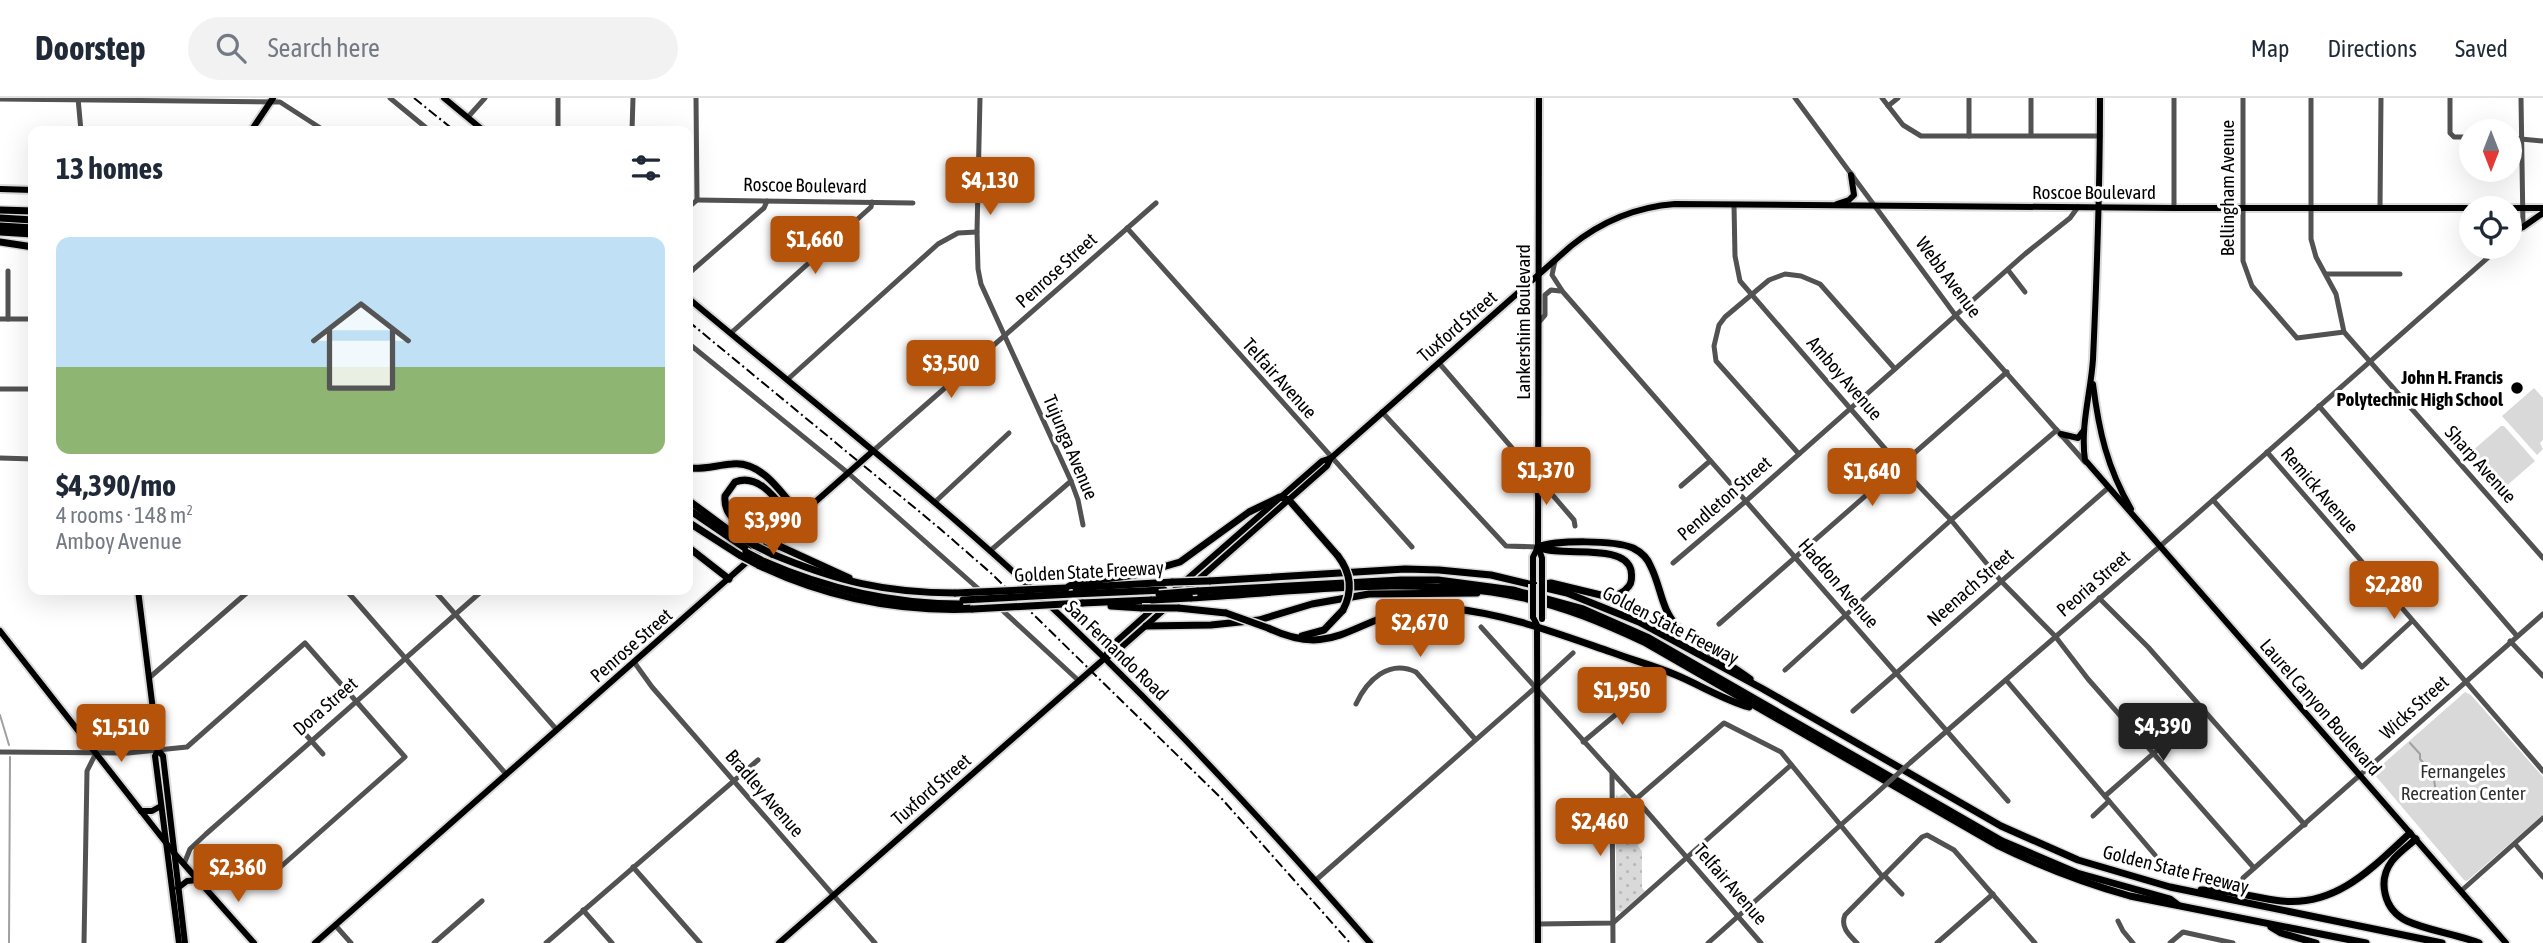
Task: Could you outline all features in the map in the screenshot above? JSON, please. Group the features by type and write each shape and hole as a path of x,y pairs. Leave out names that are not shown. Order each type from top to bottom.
{"highway":[{"path":"0,210 28,211"},
{"path":"0,222 28,224"},
{"path":"0,232 28,234"},
{"path":"0,242 28,246"},
{"path":"693,467 737,463 756,469 771,481 797,518"},
{"path":"797,518 761,484 750,479 735,482 725,496 726,511 739,524 859,583"},
{"path":"1066,588 1075,583 1135,575 1180,562 1249,512 1280,497 1289,500 1338,556 1346,568 1349,582 1349,597 1343,610 1331,625 1308,635 1293,636 1226,613 1093,603"},
{"name":"Golden State Freeway","path":"693,504 730,531 747,551 765,560 911,593 1066,588 1405,569 1491,575 1538,585 1620,613 1763,689 2001,826 2078,860 2170,887 2442,943"},
{"path":"693,515 747,551"},
{"name":"Golden State Freeway","path":"693,524 818,590 879,604 925,610 1077,599 1093,603 1423,586 1488,592 1549,605 1611,627 1675,660 1997,845 2031,861 2099,887 2182,907 2365,943"},
{"path":"1538,547 1549,543 1622,544 1639,552 1651,566 1663,603 1678,627 1763,689"},
{"path":"1538,547 1548,552 1614,554 1627,561 1632,575 1628,588 1609,597 1551,583 1538,585"},
{"path":"693,551 729,579"},
{"path":"765,560 802,574 871,593 968,605 1425,576 1481,581 1576,603 1650,635 2008,840 2066,866 2113,881 2155,892 2170,887"},
{"path":"1199,589 1438,580 1513,590 1583,609 1649,638 2003,841 2077,873 2170,899 2182,907"},
{"path":"1146,626 1210,625 1259,620 1318,603 1369,594 1425,592 1465,595 1488,592"},
{"path":"1268,628 1294,639 1330,639 1391,614 1426,607 1539,622 1666,671 1740,704 1761,710"},
{"path":"2190,891 2204,889 2284,901 2323,897 2358,880 2413,836"},
{"path":"2413,836 2386,871 2384,890 2390,907 2406,920 2479,943"},
{"path":"2266,924 2281,933 2316,943"}],"main road":[{"path":"444,98 478,126"},
{"name":"Lankershim Boulevard","path":"1538,943 1536,687 1542,570 1538,547 1539,98"},
{"name":"Laurel Canyon Boulevard","path":"2101,98 2100,208 2092,373 2084,453 2089,467 2507,943"},
{"path":"254,126 272,100"},
{"path":"1833,206 1852,198 1854,191 1851,175"},
{"path":"0,189 28,190"},
{"name":"Roscoe Boulevard","path":"1645,207 1675,204 2543,210"},
{"name":"Tuxford Street","path":"779,943 1105,657 1116,652 1246,538 1327,466 1331,458 1382,412 1555,260 1593,229 1645,207"},
{"path":"2523,228 2543,210"},
{"name":"San Fernando Road","path":"693,302 935,502 1105,657 1158,710 1370,943"},
{"name":"Laurel Canyon Boulevard","path":"2092,373 2105,452 2123,495 2139,523"},
{"path":"2059,432 2078,438 2085,428"},
{"name":"Penrose Street","path":"316,943 873,451"},
{"name":"Tuxford Street","path":"1105,657 1110,647 1280,497 1322,461 1331,458"},
{"path":"1246,538 1245,532 1253,525 1254,520"},
{"name":"Lankershim Boulevard","path":"1538,547 1533,557 1533,617 1539,622"},
{"path":"139,595 158,750 163,756 185,943"},
{"path":"0,631 174,853 254,943"},
{"path":"158,750 155,756 179,943"},
{"path":"141,811 152,811 161,806"},
{"path":"178,888 187,881 199,880"}],"street":[{"path":"390,98 422,126"},
{"path":"468,117 485,98"},
{"path":"558,98 558,126"},
{"path":"632,126 633,98"},
{"path":"693,202 697,197 696,98"},
{"name":"Tujunga Avenue","path":"980,98 977,232 981,284 1071,481 1083,525"},
{"name":"Webb Avenue","path":"1795,98 1956,316 2089,467"},
{"path":"1882,98 1903,125 1914,133 1927,136 2100,136"},
{"path":"1888,106 1898,98"},
{"path":"1969,98 1969,136"},
{"path":"2031,98 2031,135"},
{"path":"2174,98 2174,208"},
{"name":"Bellingham Avenue","path":"2243,98 2243,261 2252,286 2297,338 2344,332"},
{"name":"Sharp Avenue","path":"2311,98 2313,249 2336,294 2344,332 2543,558"},
{"path":"2380,208 2381,98"},
{"path":"2450,98 2450,133 2459,137"},
{"path":"2521,98 2521,119"},
{"path":"0,99 272,100 281,102 317,126"},
{"path":"78,99 81,126"},
{"path":"2522,141 2543,141"},
{"path":"2522,174 2523,228"},
{"name":"Roscoe Boulevard","path":"693,195 768,201 913,203"},
{"path":"693,270 764,208 768,201"},
{"path":"731,334 871,207 872,202"},
{"name":"Penrose Street","path":"873,451 1156,203"},
{"name":"Amboy Avenue","path":"1734,205 1736,268 1740,281 1900,466 1951,520 2001,581 2055,636 2088,678 2254,869"},
{"name":"Pendleton Street","path":"1673,563 2070,218 2078,208"},
{"name":"Telfair Avenue","path":"1127,228 1412,547"},
{"path":"787,380 938,244 958,233 977,232"},
{"name":"Peoria Street","path":"1708,943 1947,730 2160,547 2486,259"},
{"name":"Haddon Avenue","path":"1555,260 1552,275 1563,292 2008,801"},
{"path":"2008,270 2025,292"},
{"path":"8,271 8,319"},
{"path":"1799,454 1716,361 1714,355 1721,322 1751,293 1769,280 1785,274 1801,276 1819,284 1895,369"},
{"path":"2326,274 2400,274"},
{"path":"1538,323 1545,315 1545,295 1555,290 1563,292"},
{"path":"0,318 28,319"},
{"path":"693,347 848,473 1079,681"},
{"path":"1439,363 1574,520 1575,526"},
{"path":"1719,624 2007,372"},
{"path":"0,389 28,390"},
{"path":"2319,406 2517,636"},
{"path":"1382,412 1506,545 1538,547"},
{"path":"1785,670 1951,520 2059,432"},
{"path":"935,502 1009,433"},
{"name":"Remick Avenue","path":"2267,452 2543,771"},
{"path":"0,458 28,459"},
{"path":"1681,486 1710,461"},
{"path":"990,551 1071,481"},
{"name":"Neenach Street","path":"1853,711 2108,488"},
{"path":"2213,500 2362,667 2412,621"},
{"path":"149,678 244,595"},
{"path":"350,595 506,774"},
{"path":"438,595 557,730"},
{"name":"Dora Street","path":"184,864 190,849 310,740 477,595"},
{"path":"2099,598 2204,709 2305,825"},
{"name":"Wicks Street","path":"2243,878 2543,614"},
{"name":"Telfair Avenue","path":"1481,627 1761,943"},
{"path":"2510,642 2543,676"},
{"path":"0,752 128,754 187,747 305,643 405,757 268,878"},
{"path":"1315,880 1573,653"},
{"name":"Bradley Avenue","path":"634,662 652,687 875,943"},
{"path":"1356,704 1361,693 1385,671 1406,667 1416,672 1475,739"},
{"path":"2006,680 2155,855"},
{"path":"1583,742 1644,691"},
{"path":"2093,816 2107,799 2204,709"},
{"path":"1636,799 1724,723 1781,752 1883,876 1902,894"},
{"path":"299,727 323,754"},
{"path":"83,943 88,771 96,754"},
{"path":"546,943 758,760"},
{"path":"1538,924 1613,923 1791,765"},
{"path":"1612,773 1613,943"},
{"path":"2461,891 2543,818"},
{"path":"1857,943 1846,931 1844,915 1922,837 1934,837 1954,850 2035,943"},
{"path":"2515,844 2543,877"},
{"name":"Dora Street","path":"174,853 190,849"},
{"path":"633,867 700,943"},
{"path":"1937,943 1993,894"},
{"path":"434,943 482,901"},
{"path":"583,910 612,943"},
{"path":"2118,921 2133,943"},
{"path":"335,925 351,943"},
{"path":"2171,943 2183,932 2233,943"}],"green space":[{"path":"2534,388 2543,398 2543,440 2540,443 2543,449 2537,455 2502,416"},
{"path":"2504,426 2535,461 2496,495 2464,458"},
{"name":"Fernangeles Recreation Center","path":"2465,692 2471,695 2543,777 2543,815 2467,881 2374,774"},
{"path":"1625,793 1645,817 1638,846 1642,851 1642,888 1645,891 1621,912 1616,910 1616,795 1619,797"}],"waterway":[{"path":"0,715 9,745"},
{"path":"2410,743 2433,774 2434,793"},
{"path":"9,943 10,757"}],"railway":[{"path":"414,98 449,126"},
{"path":"693,325 992,574 1222,799 1350,943"}],"place":[{"name":"John H. Francis Polytechnic High School","path":"2517,388"}]}
